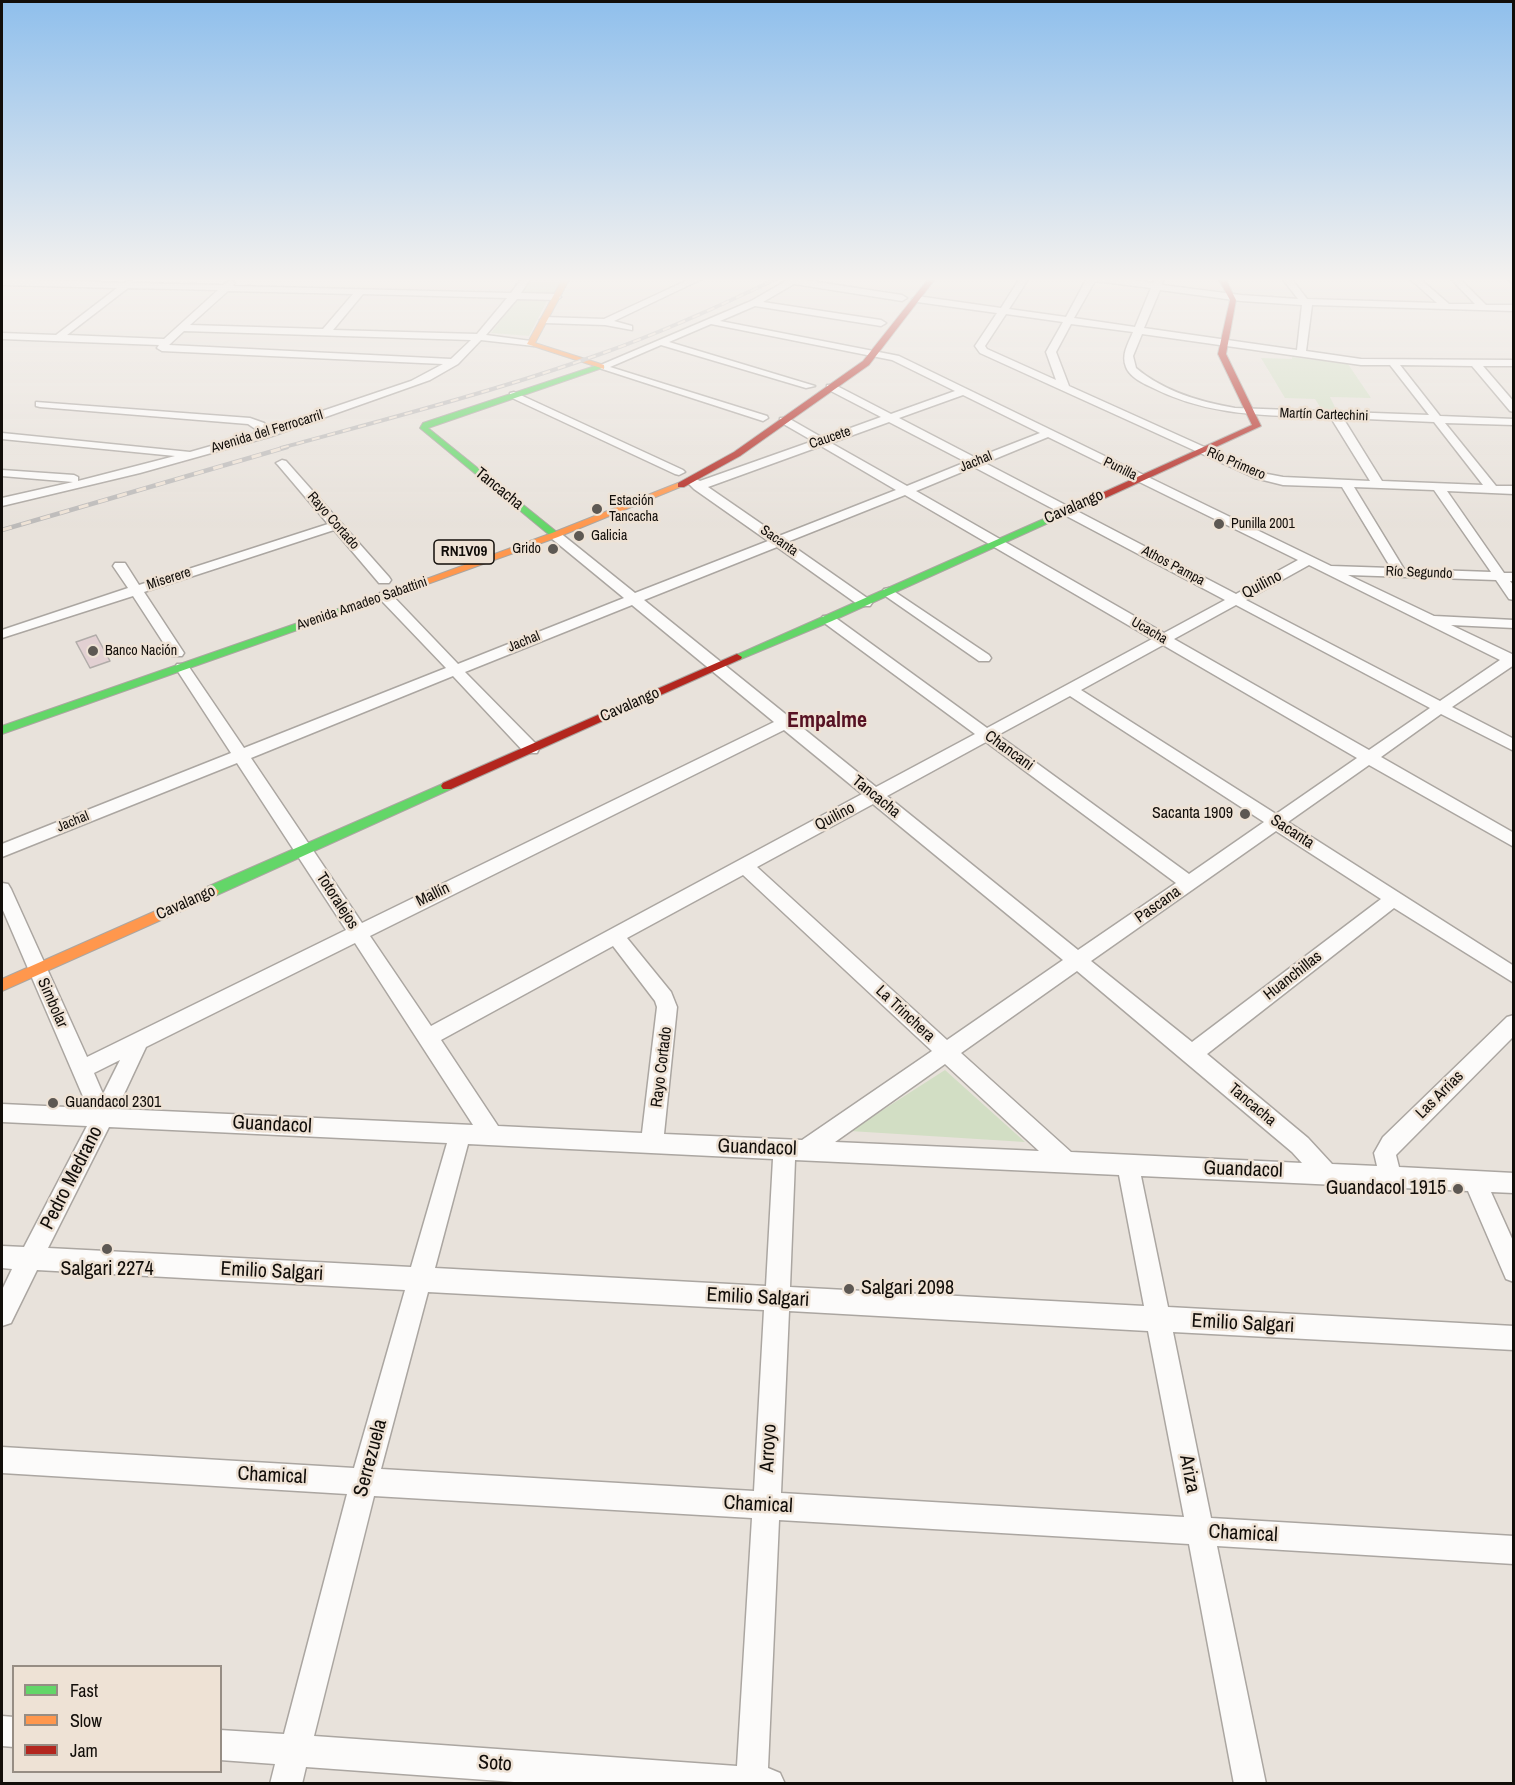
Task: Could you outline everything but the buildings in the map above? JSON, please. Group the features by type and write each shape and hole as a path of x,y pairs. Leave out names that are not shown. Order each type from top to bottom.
{"street":[{"path":"442,361 454,362"},
{"path":"584,361 763,418"},
{"path":"514,395 616,361"},
{"path":"726,361 810,386"},
{"path":"746,430 844,361"},
{"name":"Avenida Amadeo Sabattini","path":"494,542 623,510 695,484 868,361"},
{"name":"Punilla","path":"902,361 1512,660"},
{"name":"Río Primero","path":"1007,361 1265,478 1346,484 1514,490"},
{"path":"1055,361 1064,387"},
{"name":"Martín Cartechini","path":"1128,361 1131,369 1141,378 1208,406 1255,418 1335,416 1514,422"},
{"path":"1226,361 1255,418"},
{"path":"1355,361 1514,363"},
{"name":"Avenida del Ferrocarril","path":"2,502 190,456 268,434 427,377 454,362"},
{"path":"1474,362 1514,409"},
{"path":"1393,363 1492,489"},
{"name":"Athos Pampa","path":"831,387 1514,746"},
{"name":"Caucete","path":"695,484 963,392"},
{"path":"514,395 679,472"},
{"name":"Tancacha","path":"514,395 426,425 424,428 1192,1054 1300,1145 1326,1173"},
{"path":"40,404 250,421 260,425 268,434"},
{"path":"1335,416 1378,485"},
{"name":"Cavalango","path":"2,985 716,666 865,603 1203,450 1255,418"},
{"name":"Ucacha","path":"784,420 1514,841"},
{"name":"Jachal","path":"2,851 1047,434"},
{"path":"2,436 177,452 190,456"},
{"path":"2,452 21,438"},
{"name":"Avenida Amadeo Sabattini","path":"2,730 178,657 385,596 549,530 650,486 730,442"},
{"name":"Rayo Cortado","path":"282,463 384,580"},
{"path":"2,473 73,479 83,483"},
{"name":"Sacanta","path":"695,484 865,603"},
{"path":"1346,484 1400,573"},
{"path":"1438,487 1507,577 1514,596"},
{"name":"Miserere","path":"2,634 336,525"},
{"name":"Quilino","path":"427,1038 1307,561"},
{"name":"Totoralejos","path":"120,566 240,756 492,1135"},
{"name":"Río Segundo","path":"1324,569 1507,577"},
{"path":"889,592 984,658"},
{"path":"385,596 531,749"},
{"name":"Chancani","path":"828,619 1189,883"},
{"path":"1429,620 1514,624"},
{"name":"Pascana","path":"795,1150 947,1052 1512,660"},
{"path":"17,710 143,665"},
{"name":"Sacanta","path":"1070,689 1514,976"},
{"name":"Mallín","path":"82,1069 785,723"},
{"name":"La Trinchera","path":"744,866 1066,1162"},
{"name":"Simbolar","path":"2,889 104,1117"},
{"name":"Huanchillas","path":"1192,1054 1394,898"},
{"name":"Rayo Cortado","path":"615,936 664,998 667,1007 668,1017 652,1144"},
{"name":"Las Arrias","path":"1390,1176 1385,1153 1391,1144 1514,1023"},
{"name":"Pedro Medrano","path":"2,1314 104,1117 139,1041"},
{"name":"Guandacol","path":"2,1113 1514,1183"},
{"name":"Serrezuela","path":"286,1784 364,1481 460,1134"},
{"name":"Arroyo","path":"758,1783 766,1505 777,1299 795,1150"},
{"name":"Ariza","path":"1128,1165 1250,1784"},
{"path":"1475,1181 1514,1271"},
{"name":"Emilio Salgari","path":"2,1257 1514,1338"},
{"name":"Chamical","path":"2,1460 1514,1550"},
{"name":"Soto","path":"222,1745 758,1783"}],"green space":[{"path":"1263,361 1326,361 1348,364 1371,398 1330,397 1337,411 1322,410 1315,399 1285,398"},
{"path":"945,1070 1025,1142 850,1131"}],"railway":[{"path":"281,448 445,403 579,361"},
{"path":"2,530 287,447"}],"traffic: fast":[{"path":"555,535 424,428 426,425 601,367"},
{"path":"737,657 828,619 1085,504"},
{"path":"2,730 404,589"},
{"path":"212,891 447,786"}],"traffic: slow":[{"path":"584,361 601,367"},
{"path":"404,589 555,535 681,485"},
{"path":"2,985 212,891"}],"traffic: jam":[{"path":"681,485 737,454 867,361"},
{"path":"1085,504 1257,426 1226,361"},
{"path":"447,786 737,657"}],"place":[{"name":"Estación Tancacha","path":"597,509"},
{"name":"Punilla 2001","path":"1219,524"},
{"name":"Galicia","path":"579,536"},
{"name":"Grido","path":"553,549"},
{"name":"Banco Nación","path":"93,651"},
{"name":"Sacanta 1909","path":"1245,814"},
{"name":"Guandacol 2301","path":"53,1103"},
{"name":"Guandacol 1915","path":"1458,1189"},
{"name":"Salgari 2274","path":"107,1249"},
{"name":"Salgari 2098","path":"849,1289"}],"district":[{"name":"Empalme","path":"827,721"}]}
